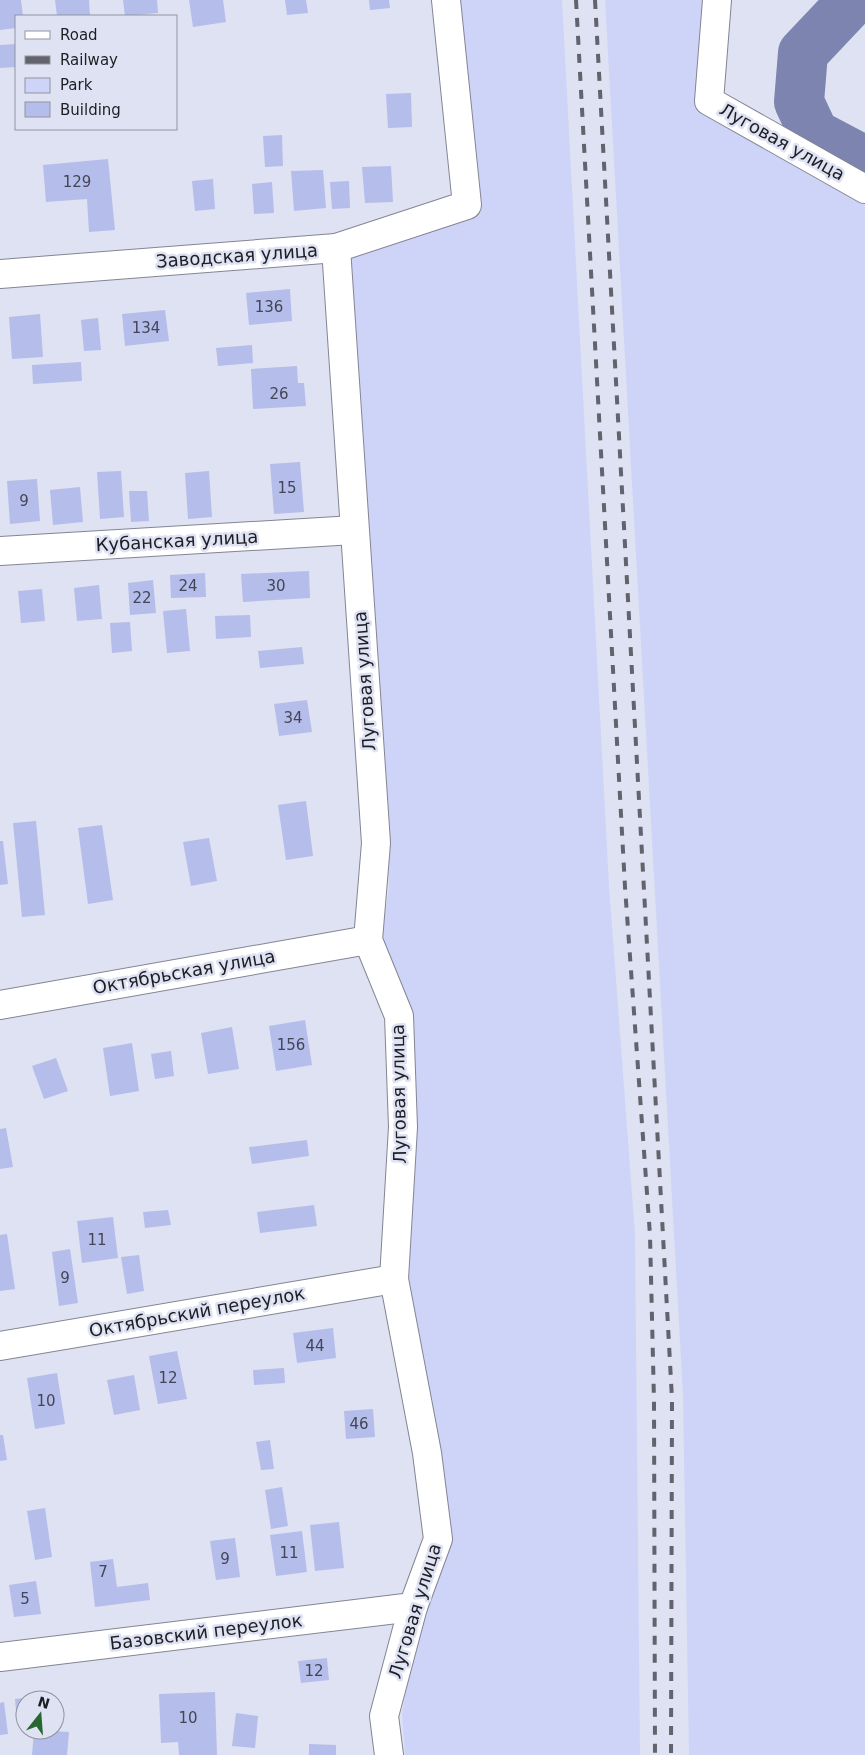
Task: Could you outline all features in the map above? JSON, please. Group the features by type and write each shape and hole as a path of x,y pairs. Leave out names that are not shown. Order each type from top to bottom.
{"street":[{"name":"Заводская улица","path":"0,274 336,248 467,205 446,0"},
{"name":"Луговая улица","path":"717,0 709,101 865,189"},
{"name":"Луговая улица","path":"336,248 376,843 368,940 399,1016 403,1127 394,1279 427,1453 438,1539 413,1607 384,1716 389,1755"},
{"name":"Кубанская улица","path":"0,551 354,530"},
{"name":"Октябрьская улица","path":"0,1005 368,940"},
{"name":"Октябрьский переулок","path":"0,1346 394,1279"},
{"name":"Базовский переулок","path":"0,1656 413,1607"}],"green space":[{"path":"459,0 562,0 609,886 635,1234 640,1755 405,1755 402,1713 418,1621 447,1556 448,1543 436,1445 409,1278 413,1124 381,939 389,888 387,838 346,257 473,218 480,184"},
{"path":"605,0 709,0 703,97 710,119 865,205 865,1755 689,1755 683,1395"}],"building":[{"path":"0,0 21,0 23,15 15,15 15,28 0,30"},
{"path":"55,0 89,0 90,15 57,15"},
{"path":"123,0 157,0 158,13 125,15"},
{"path":"189,0 223,0 226,22 193,27"},
{"path":"285,0 306,0 308,13 287,15"},
{"path":"369,0 389,0 390,8 370,10"},
{"path":"15,44 15,67 0,68 0,45"},
{"path":"411,93 412,127 388,128 386,94"},
{"path":"282,135 283,166 265,167 263,136"},
{"path":"108,159 115,230 89,232 87,199 46,202 43,165"},
{"path":"391,166 393,202 365,203 362,167"},
{"path":"323,170 326,208 294,211 291,171"},
{"path":"213,179 215,209 195,211 192,181"},
{"path":"349,181 350,208 332,209 330,182"},
{"path":"272,182 274,213 254,214 252,184"},
{"path":"290,289 292,321 249,325 246,293"},
{"path":"165,310 169,341 125,346 122,314"},
{"path":"40,314 43,357 12,359 9,317"},
{"path":"98,318 101,350 84,351 81,320"},
{"path":"252,345 253,363 218,366 216,348"},
{"path":"81,362 82,381 33,384 32,365"},
{"path":"297,366 298,383 304,383 306,406 253,409 251,369"},
{"path":"300,462 304,512 274,514 270,464"},
{"path":"121,471 124,517 100,519 97,472"},
{"path":"209,471 212,517 188,519 185,473"},
{"path":"37,479 40,521 10,524 7,481"},
{"path":"80,487 83,522 53,525 50,490"},
{"path":"129,491 147,491 149,521 131,522"},
{"path":"309,571 310,598 243,602 241,574"},
{"path":"205,573 206,597 171,598 170,575"},
{"path":"153,580 156,613 130,615 128,583"},
{"path":"99,585 102,619 77,621 74,588"},
{"path":"42,589 45,621 21,623 18,591"},
{"path":"186,609 190,651 167,653 163,611"},
{"path":"250,615 251,637 216,639 215,616"},
{"path":"130,622 132,651 112,653 110,623"},
{"path":"302,647 304,664 260,668 258,651"},
{"path":"307,700 312,732 279,736 274,704"},
{"path":"306,801 313,856 286,860 278,805"},
{"path":"36,821 45,915 22,917 13,823"},
{"path":"102,825 113,900 88,904 78,828"},
{"path":"209,838 217,881 191,886 183,842"},
{"path":"0,841 3,841 8,884 0,885"},
{"path":"305,1020 312,1065 276,1071 269,1026"},
{"path":"232,1027 239,1069 208,1074 201,1033"},
{"path":"132,1043 139,1091 110,1096 103,1048"},
{"path":"171,1051 174,1076 155,1079 151,1054"},
{"path":"56,1058 68,1091 44,1099 32,1066"},
{"path":"6,1128 13,1167 0,1169 0,1129"},
{"path":"307,1140 309,1156 252,1164 249,1147"},
{"path":"314,1205 317,1226 260,1233 257,1212"},
{"path":"168,1210 171,1225 145,1228 143,1212"},
{"path":"113,1217 118,1258 82,1263 77,1221"},
{"path":"7,1234 15,1289 0,1291 0,1235"},
{"path":"70,1249 78,1303 59,1306 52,1252"},
{"path":"139,1255 144,1291 127,1294 121,1257"},
{"path":"333,1328 336,1358 297,1363 293,1333"},
{"path":"177,1351 187,1399 158,1404 149,1356"},
{"path":"284,1368 285,1383 254,1385 253,1370"},
{"path":"57,1373 65,1424 35,1429 27,1378"},
{"path":"134,1375 140,1410 114,1415 107,1380"},
{"path":"373,1409 375,1437 346,1439 344,1411"},
{"path":"0,1435 3,1435 7,1460 0,1461"},
{"path":"270,1440 274,1469 261,1470 256,1442"},
{"path":"282,1487 288,1526 271,1529 265,1490"},
{"path":"45,1508 52,1557 35,1560 27,1511"},
{"path":"339,1522 344,1568 315,1571 310,1525"},
{"path":"302,1531 307,1572 276,1576 270,1535"},
{"path":"235,1538 240,1577 216,1580 210,1541"},
{"path":"113,1559 117,1587 148,1583 150,1600 95,1607 90,1562"},
{"path":"36,1581 41,1614 14,1617 9,1585"},
{"path":"327,1658 329,1680 301,1683 298,1661"},
{"path":"215,1692 217,1755 179,1755 178,1742 161,1743 159,1694"},
{"path":"4,1702 8,1734 0,1735 0,1703"},
{"path":"236,1713 258,1716 255,1748 232,1746"},
{"path":"65,1732 69,1732 67,1755 32,1755 33,1740 65,1740"},
{"path":"309,1744 336,1745 336,1755 309,1755"}],"waterway":[{"path":"853,0 803,53 799,102 814,134 865,161"}],"railway":[{"path":"576,0 625,887 650,1235 654,1401 655,1755"},
{"path":"595,0 672,1399 671,1755"}]}
